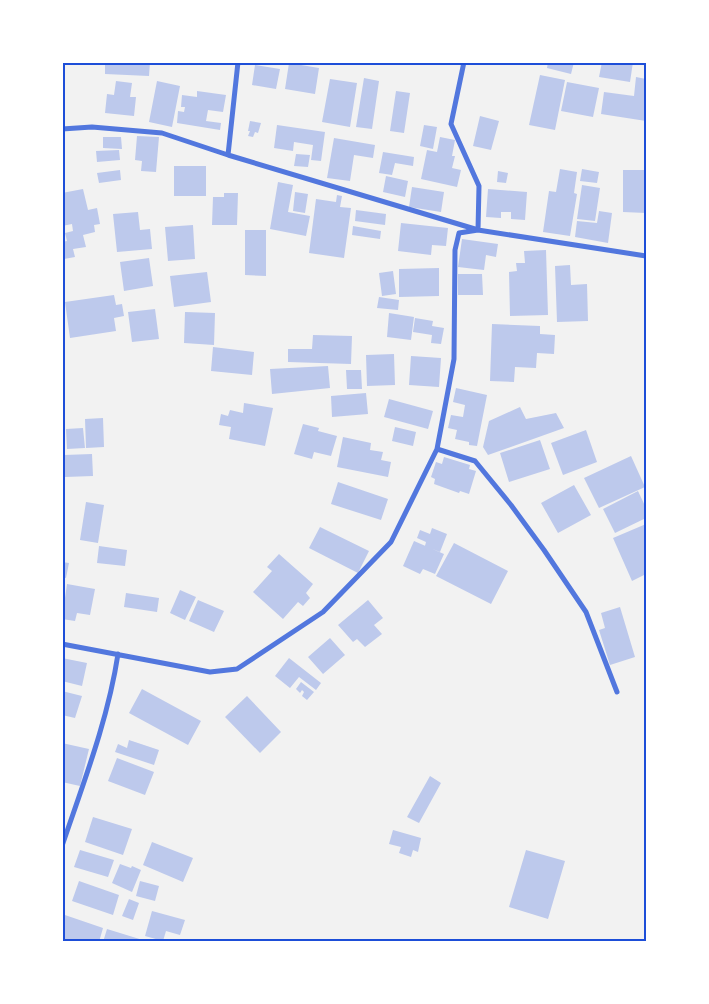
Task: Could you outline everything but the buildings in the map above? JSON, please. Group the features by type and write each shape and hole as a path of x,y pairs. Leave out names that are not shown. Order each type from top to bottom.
{"street":[{"path":"228,155 238,62"},
{"path":"464,62 451,124 479,186 478,230"},
{"path":"62,130 92,127 162,133 228,155 478,230 646,256"},
{"path":"62,644 210,672 237,669 323,612 391,542 436,449 454,358 455,250 459,234 478,230"},
{"path":"436,449 475,461 511,505 586,612 617,692"},
{"path":"62,846 95,748 115,675 118,654"}]}
